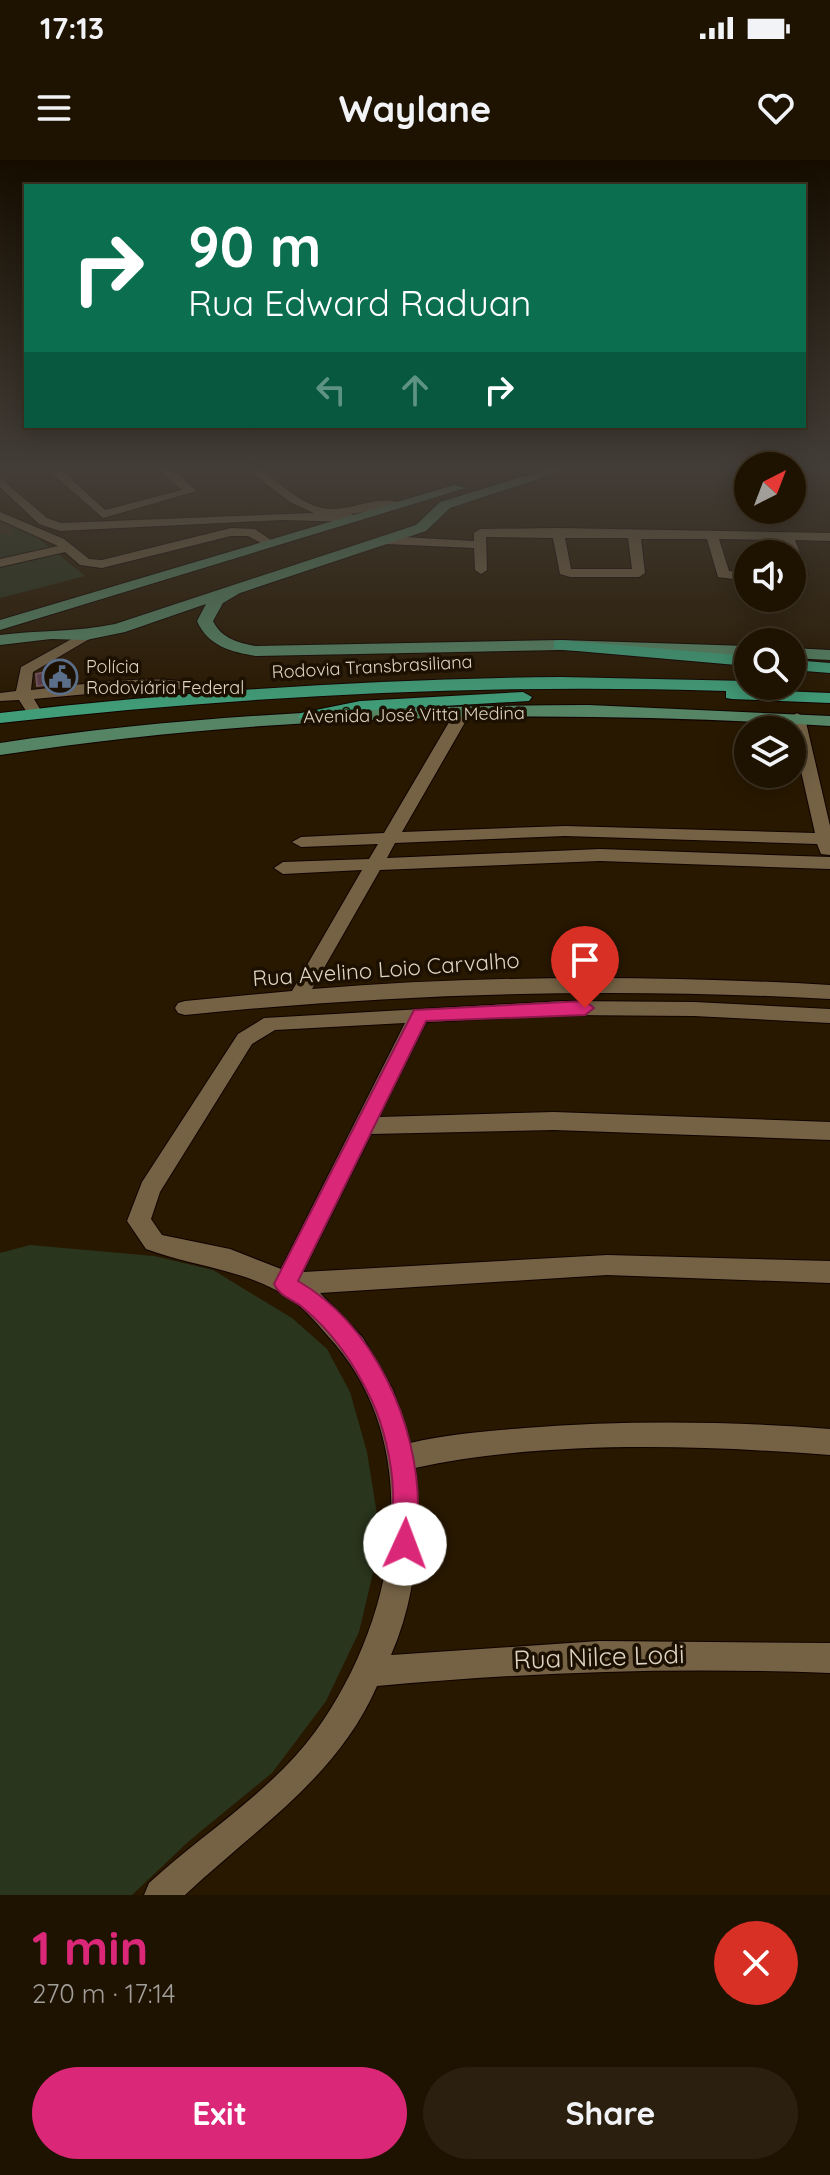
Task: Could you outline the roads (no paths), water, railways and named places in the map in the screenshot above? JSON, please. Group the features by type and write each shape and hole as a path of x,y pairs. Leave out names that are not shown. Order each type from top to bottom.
{"highway":[{"path":"560,645 734,660"},
{"path":"806,666 830,668"},
{"name":"Rodovia Transbrasiliana","path":"0,707 190,687 500,671 734,676"},
{"path":"806,680 830,681"},
{"name":"Rodovia Transbrasiliana","path":"0,718 28,704 423,683 548,681 734,686"},
{"path":"806,689 830,690"},
{"path":"307,717 360,706 505,697 693,693 830,698"}],"main road":[{"path":"0,625 253,548"},
{"path":"281,548 292,560 321,559"},
{"path":"0,640 51,634 86,635 149,620 358,548"},
{"path":"239,587 217,600 205,621 216,637 236,648 275,652 560,645 734,651"},
{"path":"112,591 89,606 98,618 125,623 149,620"},
{"path":"806,654 830,655"},
{"name":"Avenida José Vitta Medina","path":"0,749 46,741 307,717 623,711 747,716"},
{"name":"Avenida José Vitta Medina","path":"806,719 830,721"}],"street":[{"path":"36,548 42,555"},
{"path":"0,563 68,548 85,562 102,564 171,548"},
{"path":"152,548 153,553"},
{"path":"480,548 481,570"},
{"path":"561,548 565,571 570,573 639,573 636,548"},
{"path":"716,548 723,574 734,575"},
{"path":"0,570 20,569"},
{"path":"0,697 28,704 26,670 80,642 86,635"},
{"path":"298,997 463,712"},
{"path":"283,868 600,855 830,862 806,754"},
{"path":"301,842 392,836 623,831 827,839"},
{"name":"Rua Avelino Loio Carvalho","path":"185,1008 298,997 545,984 701,985 830,992"},
{"path":"168,1892 298,1776 350,1708 369,1672 396,1598 407,1526 401,1459 384,1399 355,1349 310,1299 268,1273 222,1257 154,1242 139,1221 150,1189 245,1039 256,1029 271,1023 420,1014 628,1008 829,1022"},
{"path":"285,1284 420,1014"},
{"path":"365,1126 554,1121 830,1131"},
{"path":"285,1284 607,1265 830,1272"},
{"path":"401,1459 481,1445 598,1436 704,1436 830,1442"},
{"name":"Rua Nilce Lodi","path":"369,1672 578,1655 830,1658"}],"place":[{"name":"Polícia Rodoviária Federal","path":"60,677"}]}
